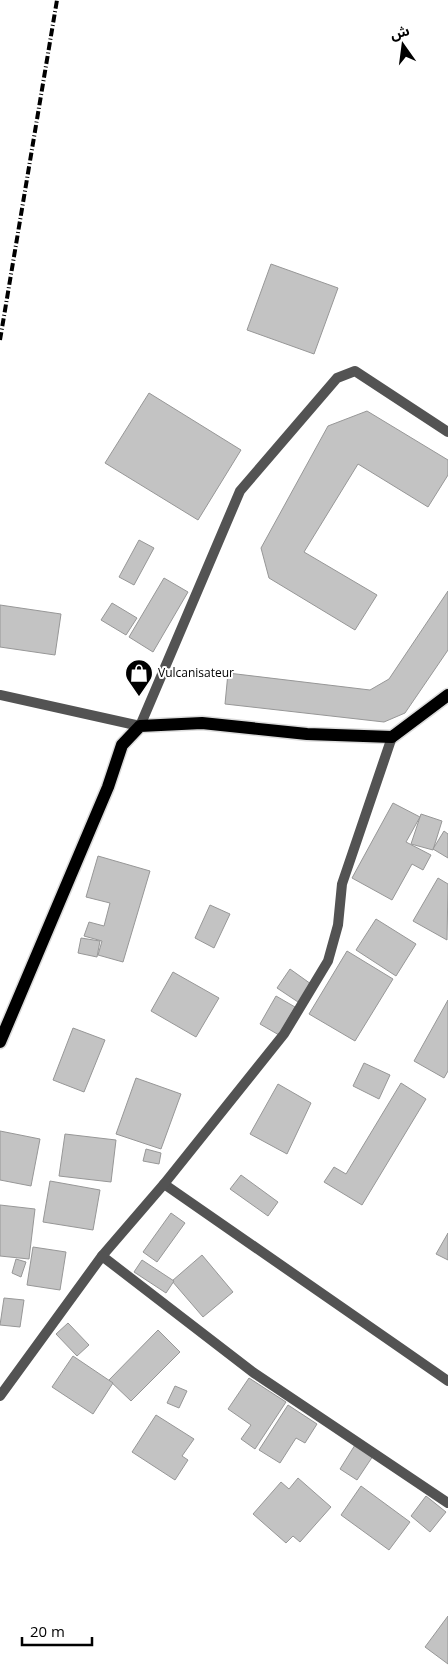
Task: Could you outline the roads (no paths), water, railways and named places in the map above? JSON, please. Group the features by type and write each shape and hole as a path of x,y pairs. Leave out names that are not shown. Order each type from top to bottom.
{"main road":[{"path":"0,1042 108,787 122,745 140,726 202,723 307,734 392,737 448,695"}],"street":[{"path":"0,695 140,726 240,491 337,378 356,371 448,432"},
{"path":"0,1396 102,1256 164,1184 284,1034 328,961 338,925 342,884 392,737"},
{"path":"164,1184 448,1381"},
{"path":"102,1256 254,1373 448,1503"}],"railway":[{"path":"0,340 57,0"}],"place":[{"name":"Vulcanisateur","path":"139,697"}]}
